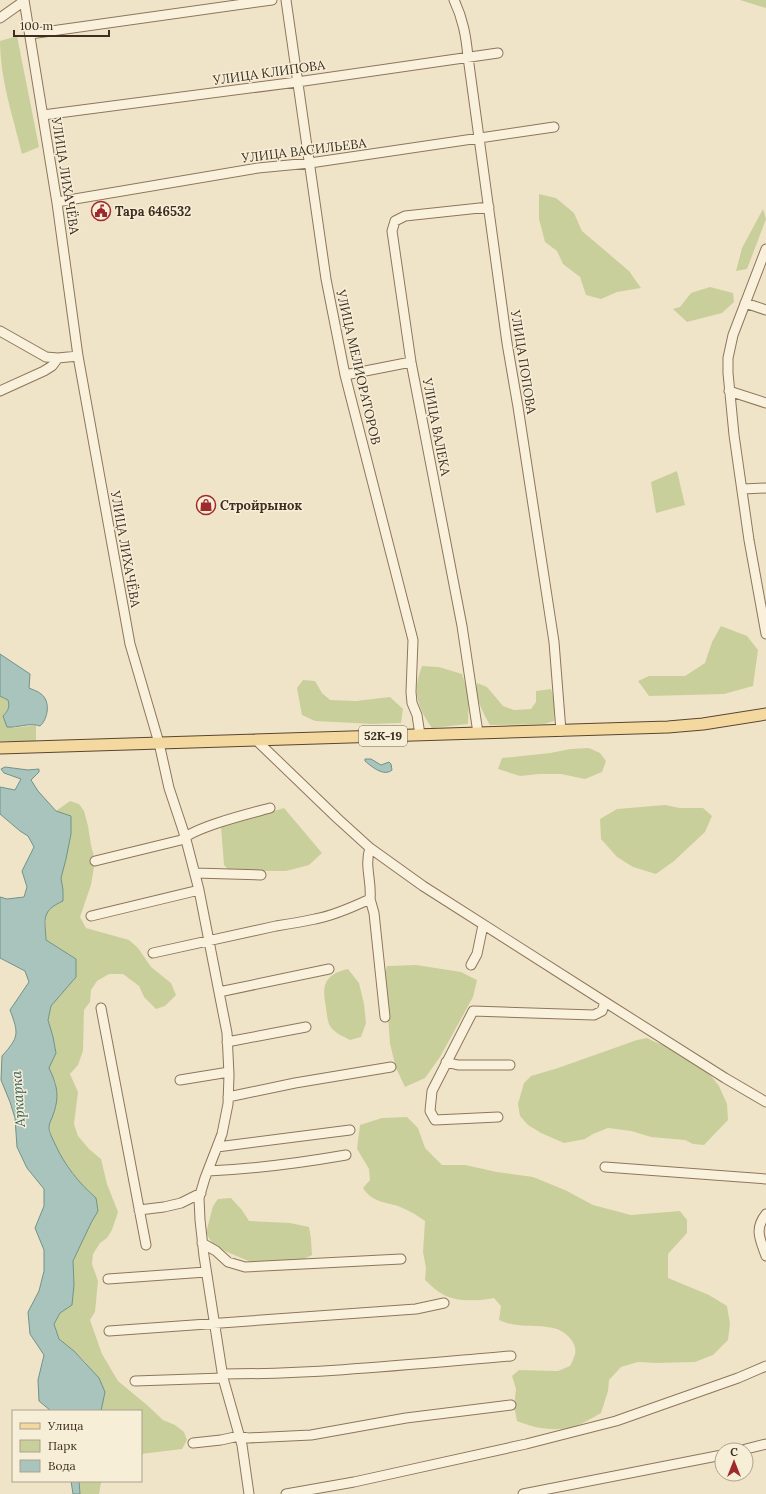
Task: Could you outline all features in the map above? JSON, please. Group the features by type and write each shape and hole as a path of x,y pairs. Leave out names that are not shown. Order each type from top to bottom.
{"main road":[{"name":"52К-19","path":"0,748 668,727 703,724 766,714"}],"street":[{"path":"0,18 24,0"},
{"name":"УЛИЦА ЛИХАЧЁВА","path":"24,0 57,202 78,356 130,644 159,743 169,788 185,836 195,873 210,940 227,1033 229,1072 228,1097 222,1134 199,1198 202,1244 214,1323 223,1376 242,1446 249,1494"},
{"path":"30,34 272,0"},
{"name":"УЛИЦА МЕЛИОРАТОРОВ","path":"286,0 326,280 345,375 413,640 411,692 412,703 418,716 420,735"},
{"name":"УЛИЦА ПОПОВА","path":"454,0 463,21 466,36 507,343 554,642 561,731"},
{"name":"УЛИЦА КЛИПОВА","path":"43,115 297,82 498,53"},
{"name":"УЛИЦА ВАСИЛЬЕВА","path":"57,202 258,168 310,163 554,126"},
{"name":"УЛИЦА ВАЛЕКА","path":"478,733 462,626 411,362 392,231 395,221 405,216 489,207"},
{"path":"766,249 734,335 729,352 728,373 734,435 749,540 766,634"},
{"path":"745,303 766,310"},
{"path":"0,331 46,357 58,358 78,356"},
{"path":"0,391 44,371 52,366 58,358"},
{"path":"345,375 411,362"},
{"path":"729,391 766,403"},
{"path":"742,489 766,488"},
{"path":"256,740 370,848 423,886 766,1102"},
{"path":"95,861 181,840 185,836 270,808"},
{"path":"370,848 367,858 371,891 370,899 375,920 385,1017"},
{"path":"195,873 261,875"},
{"path":"91,916 199,890"},
{"path":"153,953 317,919 370,899"},
{"path":"471,965 477,954 483,925"},
{"path":"219,992 329,969"},
{"path":"498,1117 435,1120 430,1111 432,1092 473,1011 594,1015 602,1010 605,1002"},
{"path":"100,1008 146,1245"},
{"path":"227,1042 306,1027"},
{"path":"446,1062 458,1065 510,1065"},
{"path":"228,1097 295,1083 391,1067"},
{"path":"180,1080 229,1072"},
{"path":"217,1147 350,1130"},
{"path":"208,1170 236,1170 306,1162 346,1155"},
{"path":"605,1167 766,1179"},
{"path":"140,1210 164,1208 181,1203 201,1193"},
{"path":"766,1214 760,1221 758,1228 766,1256"},
{"path":"202,1244 216,1251 228,1262 245,1267 401,1258"},
{"path":"108,1279 206,1272"},
{"path":"109,1331 409,1310 444,1303"},
{"path":"135,1381 363,1368 511,1356"},
{"path":"286,1494 354,1482 526,1444 616,1421 738,1378 766,1366"},
{"path":"193,1443 221,1440 239,1436 248,1438 311,1435 406,1418 511,1405"},
{"path":"754,1447 766,1444"},
{"path":"523,1494 714,1457"}],"green space":[{"path":"740,0 766,0 766,8"},
{"path":"17,36 39,147 22,154 2,69 0,41"},
{"path":"539,194 556,198 574,213 582,231 629,271 641,288 617,292 601,299 586,295 580,277 563,264 557,251 545,242 539,219"},
{"path":"763,209 766,219 747,269 736,271 742,248"},
{"path":"710,287 733,293 734,302 722,313 687,322 673,309 680,307 691,293"},
{"path":"677,471 685,505 656,513 651,482"},
{"path":"721,626 747,636 758,650 753,686 724,694 649,696 638,681 649,676 685,676 705,663 712,642"},
{"path":"422,666 439,667 462,674 469,695 468,724 432,728 423,713 418,698 417,683"},
{"path":"303,680 315,681 322,693 330,700 356,701 390,697 403,709 401,723 373,724 315,721 302,715 297,688"},
{"path":"477,683 487,687 503,706 514,710 531,709 536,702 536,691 551,689 555,704 554,721 544,724 490,725 482,710 476,693"},
{"path":"0,696 8,700 9,705 7,711 13,728 36,725 36,741 0,741"},
{"path":"589,748 600,753 606,761 602,772 585,779 561,774 520,776 498,769 502,758"},
{"path":"70,801 79,804 84,811 88,826 95,861 91,885 80,917 86,928 129,940 138,948 151,967 171,983 176,995 165,1006 156,1009 144,997 139,986 123,974 109,974 97,981 91,990 90,1002 84,1010 83,1051 78,1065 70,1074 78,1092 74,1124 78,1136 89,1149 101,1159 107,1184 118,1212 112,1230 107,1238 100,1243 93,1254 92,1264 98,1281 95,1312 90,1320 102,1354 118,1381 163,1420 175,1425 184,1432 187,1440 182,1449 142,1454 142,1410 101,1410 104,1392 86,1363 59,1339 54,1324 60,1313 72,1305 74,1285 73,1261 98,1211 96,1198 84,1187 61,1157 51,1135 49,1125 53,1115 56,1083 48,1068 56,1053 48,1020 51,1006 76,977 76,959 46,940 46,914 63,890 61,878 71,834 71,816 56,811"},
{"path":"665,805 680,808 703,808 712,816 705,832 674,861 656,874 633,867 617,857 601,839 600,819 617,809"},
{"path":"284,808 322,853 309,865 286,871 228,869 224,865 221,827"},
{"path":"416,965 461,972 477,980 473,997 440,1057 425,1078 405,1087 396,1068 390,1044 385,973 387,966"},
{"path":"348,969 359,983 364,1004 366,1023 361,1037 350,1040 341,1036 330,1026 324,993 326,982 329,978 340,971"},
{"path":"647,1038 669,1047 707,1071 719,1086 727,1104 728,1120 704,1145 693,1144 685,1140 651,1137 631,1131 608,1128 585,1139 564,1143 541,1133 528,1125 520,1116 518,1104 524,1083 531,1076 637,1040"},
{"path":"407,1117 418,1128 425,1148 442,1165 465,1165 497,1172 533,1177 565,1190 593,1205 631,1215 680,1211 687,1220 687,1233 668,1254 668,1278 709,1295 727,1306 730,1324 728,1340 713,1355 695,1362 638,1362 621,1367 609,1380 608,1391 601,1413 577,1426 551,1429 530,1426 517,1421 514,1406 516,1389 512,1376 519,1370 558,1371 570,1366 575,1354 574,1345 566,1334 557,1329 506,1323 499,1320 501,1306 494,1298 459,1300 445,1296 425,1280 426,1268 423,1252 425,1221 398,1206 374,1199 367,1193 363,1188 370,1180 369,1169 357,1149 360,1125 382,1118"},
{"path":"231,1198 242,1210 249,1221 290,1223 309,1227 312,1255 302,1260 253,1263 225,1251 212,1243 206,1233 213,1206 218,1199"},
{"path":"79,1482 102,1482 99,1494 80,1494"}],"water":[{"path":"0,654 30,674 29,688 38,692 44,697 47,710 45,719 40,726 32,725 7,727 3,716 8,709 9,702 0,696"},
{"path":"365,759 371,759 381,765 389,762 392,770 389,772 382,772 371,766 365,761"},
{"name":"Аркарка","path":"5,767 28,770 39,769 39,772 31,780 38,791 56,811 71,816 71,834 61,878 63,901 51,908 45,921 46,940 76,959 76,977 51,1006 48,1020 56,1053 49,1068 57,1091 55,1108 49,1127 50,1134 68,1167 78,1180 96,1198 98,1211 73,1261 74,1285 72,1305 60,1313 54,1324 59,1339 74,1351 99,1378 105,1392 101,1410 50,1410 39,1401 38,1380 44,1355 30,1334 28,1312 39,1291 44,1271 44,1250 35,1228 44,1206 44,1189 27,1168 17,1147 15,1118 1,1080 2,1056 12,1044 16,1035 15,1025 10,1010 29,982 25,971 0,958 0,897 7,899 24,897 27,887 22,871 34,847 28,836 0,814 0,787 15,790 21,779 4,773 1,769"},
{"path":"71,1482 79,1482 80,1494 73,1494"}],"place":[{"name":"Тара 646532","path":"101,211"},
{"name":"Стройрынок","path":"206,505"}]}
